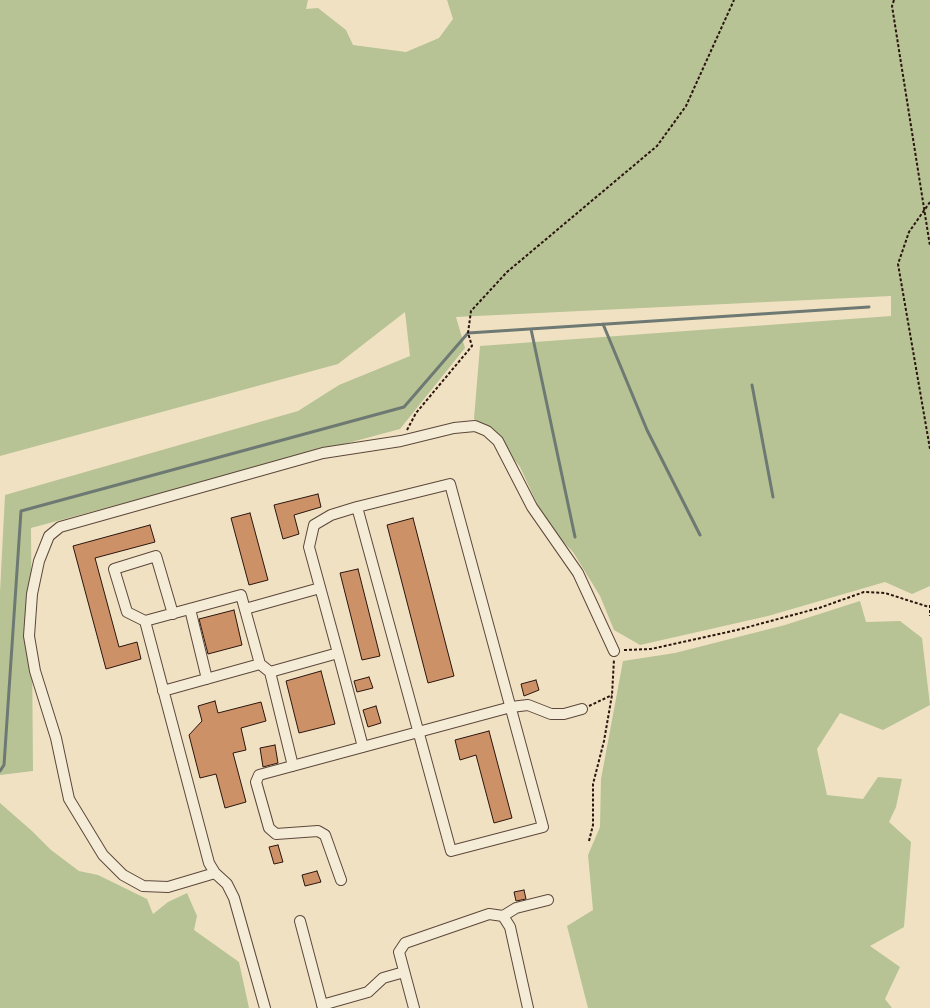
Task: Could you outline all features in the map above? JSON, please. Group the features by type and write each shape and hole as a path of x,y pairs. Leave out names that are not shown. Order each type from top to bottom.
{"lane":[{"path":"215,874 168,887 143,886 123,875 103,855 69,799 56,738 35,671 29,636 32,594 39,561 49,536 60,527 323,453 401,441 454,428 475,426 487,431 498,441 532,507 578,573 614,651"},
{"path":"357,508 451,851 544,826 450,484 357,508 331,515 314,526 309,547 363,747"},
{"path":"173,614 156,556 114,568 127,612 145,621 173,614 241,595 260,664 270,672 293,766"},
{"path":"245,609 320,588"},
{"path":"190,609 207,679"},
{"path":"145,621 209,863 215,874 227,884 234,898 265,1008"},
{"path":"270,672 338,653"},
{"path":"164,690 260,664"},
{"path":"341,880 325,834 318,831 276,834 269,828 256,782 259,776 511,707 528,705 551,714 564,714 582,709"},
{"path":"414,1008 399,952 405,942 489,914 503,916 516,908 548,900"},
{"path":"503,916 510,927 528,1008"},
{"path":"300,921 323,1006 368,992 383,978 404,972"}],"path":[{"path":"401,441 416,413 472,346 468,333 471,311 507,272 657,146 686,106 734,0"},
{"path":"894,0 892,6 930,246"},
{"path":"930,202 909,232 898,264 930,449"},
{"path":"589,840 593,824 593,784 604,741 612,695 614,651 651,649 737,630 819,608 864,592 886,593 929,606 930,616"},
{"path":"582,709 612,695"}],"green space":[{"path":"0,0 308,0 306,9 318,8 346,30 353,45 406,52 439,38 453,19 447,0 930,0 930,586 912,594 885,582 768,616 640,645 614,630 600,596 573,552 547,525 520,467 496,436 474,419 480,346 891,316 891,296 456,317 465,348 400,429 31,528 33,771 0,775 0,592 5,495 298,411 339,385 410,356 405,312 338,364 0,456"},
{"path":"860,601 866,622 900,621 922,638 930,705 883,730 840,713 817,749 827,795 863,799 878,777 902,779 896,807 889,822 911,842 904,927 870,946 900,967 885,999 892,1008 588,1008 567,926 593,910 588,855 600,827 601,779 623,661 675,653 785,625"},
{"path":"0,803 51,850 79,871 98,875 147,899 153,914 168,902 187,893 197,916 194,930 239,962 249,1008 0,1008"}],"building":[{"path":"318,494 321,507 294,515 299,534 283,539 274,505"},
{"path":"250,513 268,580 249,585 231,518"},
{"path":"413,518 454,676 428,683 387,525"},
{"path":"150,525 155,542 95,558 119,647 137,642 141,659 106,669 73,546"},
{"path":"358,569 380,656 362,660 340,573"},
{"path":"234,610 242,645 208,654 199,619"},
{"path":"321,671 335,724 299,733 286,681"},
{"path":"369,677 373,688 357,692 354,681"},
{"path":"536,680 539,690 524,696 521,684"},
{"path":"215,701 218,713 261,702 266,721 241,728 246,750 233,753 246,802 225,808 216,774 200,778 189,735 202,721 198,706"},
{"path":"376,706 381,723 368,727 363,710"},
{"path":"489,731 512,818 494,823 476,755 460,760 455,740"},
{"path":"275,745 278,763 263,767 260,748"},
{"path":"278,845 283,862 274,864 269,847"},
{"path":"317,871 321,882 305,886 302,875"},
{"path":"524,890 526,899 516,901 514,892"}],"waterway":[{"path":"0,771 4,765 21,511 404,407 468,333 869,307"},
{"path":"603,324 647,430 700,535"},
{"path":"531,329 575,537"},
{"path":"752,385 773,497"}]}
